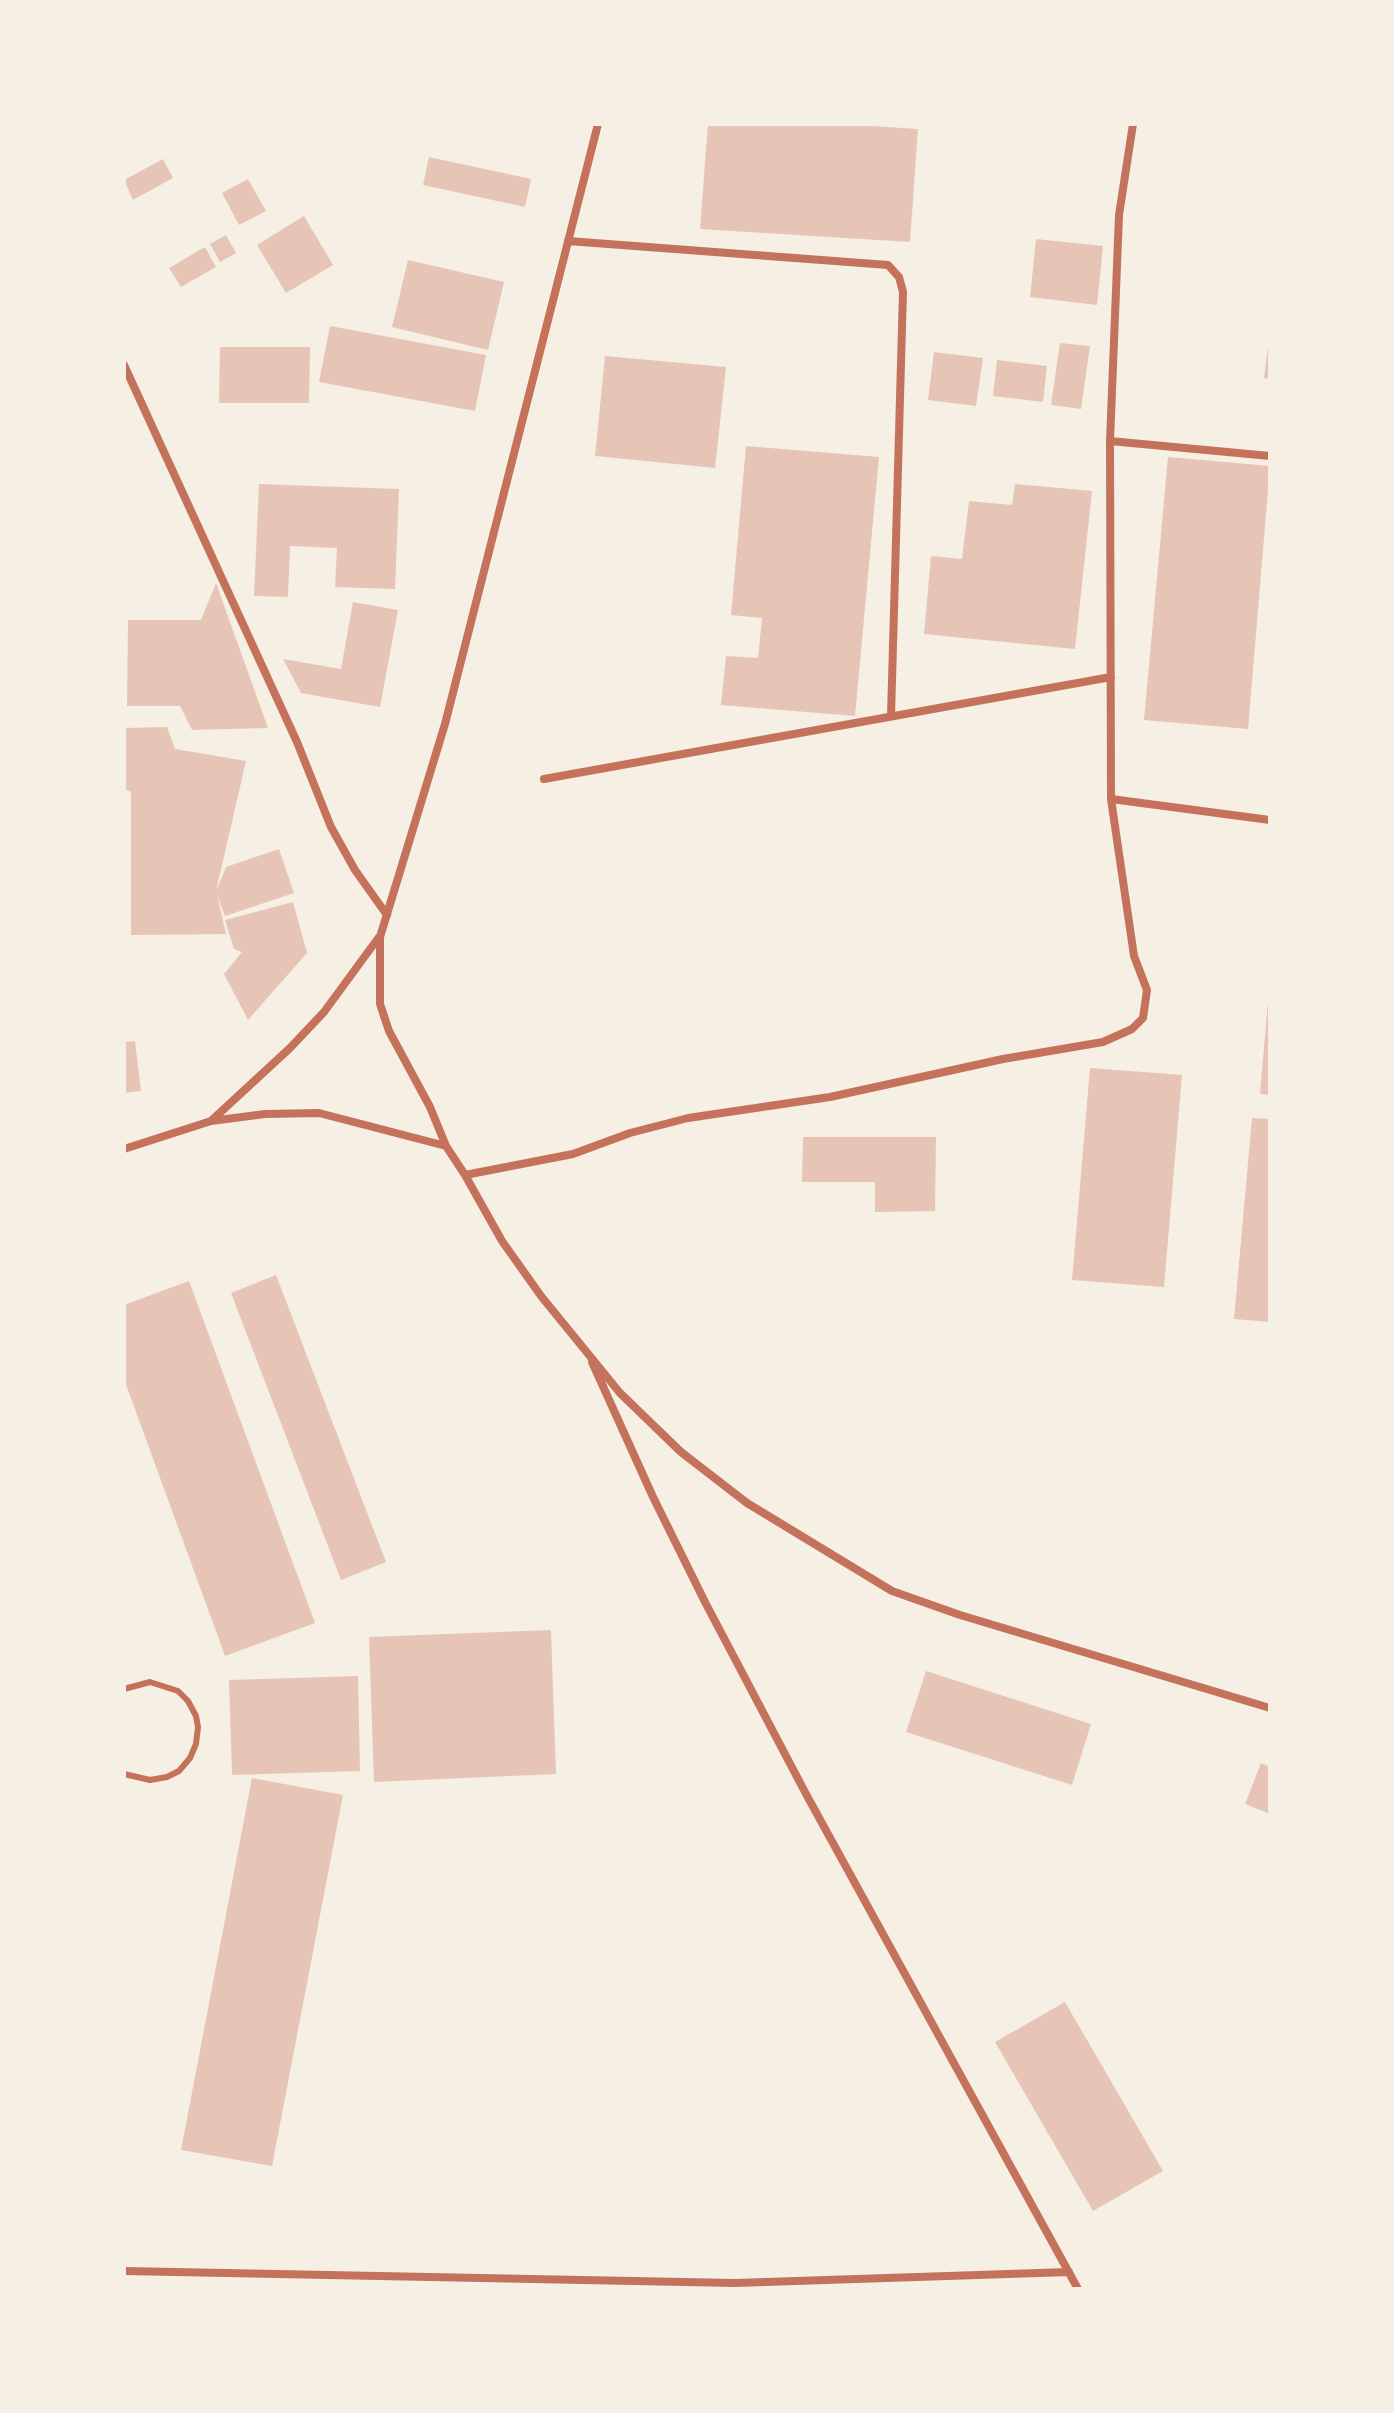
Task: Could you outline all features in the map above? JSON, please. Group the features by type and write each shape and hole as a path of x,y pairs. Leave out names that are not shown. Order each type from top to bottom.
{"street":[{"path":"598,124 445,724 380,937 380,1004 389,1031 430,1107 446,1146 502,1241 541,1296 620,1393 681,1452 747,1503 892,1591 1270,1708"},
{"path":"465,1175 573,1154 630,1133 688,1118 830,1097 1003,1059 1103,1042 1132,1029 1143,1018 1147,990 1134,956 1111,799 1110,441 1119,215 1133,124"},
{"path":"568,241 888,265 899,277 903,292 891,716"},
{"path":"124,365 297,742 331,827 355,870 387,915"},
{"path":"1110,441 1270,456"},
{"path":"544,779 1111,677"},
{"path":"1111,799 1270,820"},
{"path":"211,1121 324,1012 380,937"},
{"path":"124,1149 211,1121 265,1114 319,1113 446,1146"},
{"path":"586,1349 705,1602 806,1794 1078,2289"},
{"path":"124,2271 735,2286 1069,2272"}],"lane":[{"path":"124,1689 150,1682 178,1691 192,1709 198,1727 190,1758 179,1771 150,1780 126,1775"}],"building":[{"path":"708,124 841,124 918,129 910,242 700,229"},
{"path":"429,157 531,179 525,207 423,185"},
{"path":"163,159 173,178 133,200 124,180"},
{"path":"248,179 266,211 239,225 222,193"},
{"path":"304,216 333,265 286,293 257,245"},
{"path":"226,235 236,253 220,262 210,244"},
{"path":"1036,239 1103,246 1097,305 1030,297"},
{"path":"205,247 216,267 181,287 169,268"},
{"path":"408,260 504,282 488,350 392,327"},
{"path":"330,326 486,355 475,411 319,382"},
{"path":"1060,343 1090,346 1081,409 1051,405"},
{"path":"1270,346 1270,379 1264,378"},
{"path":"220,347 310,347 309,403 219,403"},
{"path":"934,352 983,358 976,406 928,400"},
{"path":"605,356 726,367 715,468 595,456"},
{"path":"997,360 1047,366 1043,402 993,396"},
{"path":"746,446 879,457 855,716 721,705 726,656 758,658 762,618 731,615"},
{"path":"1168,457 1270,466 1248,729 1144,720"},
{"path":"259,484 399,489 395,589 335,587 337,548 290,546 288,597 254,596"},
{"path":"1015,484 1092,491 1075,649 924,634 931,556 962,559 969,501 1012,505"},
{"path":"216,583 268,728 192,730 180,706 127,706 128,620 201,620"},
{"path":"353,602 398,610 380,707 301,693 283,659 341,669"},
{"path":"167,727 175,749 246,761 216,891 226,867 279,849 294,893 225,916 217,895 226,934 131,935 131,792 124,789 124,728"},
{"path":"293,902 307,953 248,1020 224,974 242,952 234,949 225,920"},
{"path":"1270,1002 1270,1095 1260,1094"},
{"path":"135,1041 141,1091 124,1093 124,1042"},
{"path":"1090,1068 1182,1075 1164,1287 1072,1280"},
{"path":"1252,1118 1270,1119 1270,1322 1234,1319"},
{"path":"803,1137 936,1137 935,1211 875,1212 875,1182 802,1182"},
{"path":"276,1275 386,1562 341,1580 231,1293"},
{"path":"189,1281 315,1623 225,1656 124,1379 124,1305"},
{"path":"551,1630 556,1774 374,1782 369,1637"},
{"path":"926,1671 1091,1724 1072,1785 906,1732"},
{"path":"358,1676 360,1771 232,1775 229,1680"},
{"path":"1261,1763 1270,1767 1270,1814 1245,1804"},
{"path":"252,1778 343,1795 272,2166 181,2150"},
{"path":"1065,2002 1163,2171 1093,2211 995,2042"}]}
